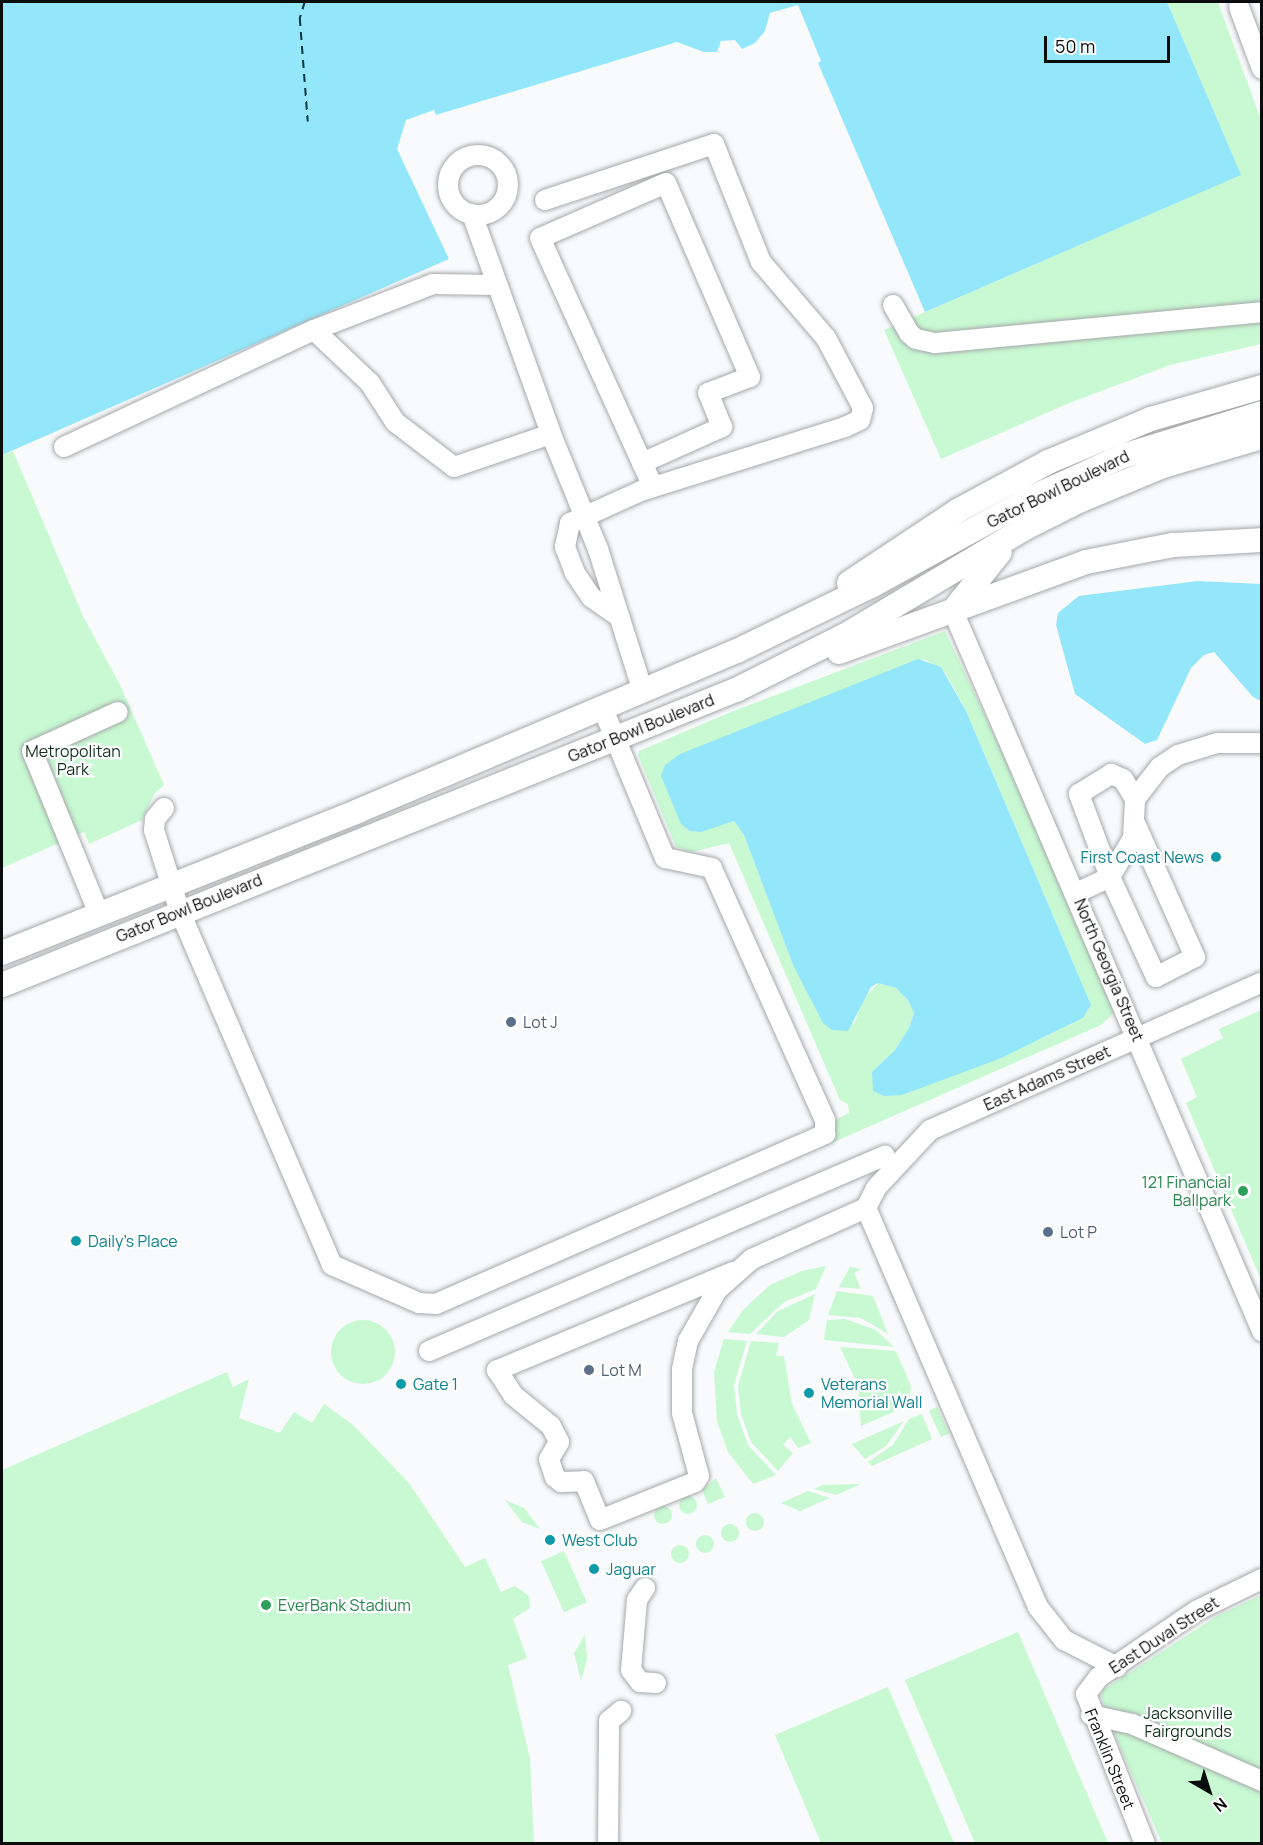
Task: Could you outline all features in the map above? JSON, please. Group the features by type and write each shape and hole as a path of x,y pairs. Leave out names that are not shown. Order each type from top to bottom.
{"main road":[{"path":"765,638 940,522 1031,470 1151,419 1262,387"},
{"name":"Gator Bowl Boulevard","path":"2,953 603,709 765,638 1090,470 1180,435 1262,412"},
{"name":"Gator Bowl Boulevard","path":"2,985 736,690 871,621 1026,528 1144,473 1262,437"},
{"path":"953,611 992,560 1026,528"},
{"path":"736,690 953,611 1035,578 1095,560 1173,545 1262,540"}],"street":[{"path":"1239,7 1262,69"},
{"path":"545,200 714,144 761,262 826,338 860,396 863,408 860,420 653,487 570,523 565,547 591,597 620,617"},
{"path":"642,463 722,427 708,393 750,377 666,183 540,238 642,463 653,487"},
{"path":"471,214 551,434 586,515 643,692"},
{"path":"64,447 314,330 433,284 496,285"},
{"path":"893,305 916,339 935,343 1262,312"},
{"path":"314,330 370,383 395,422 454,467 551,434"},
{"name":"North Georgia Street","path":"953,611 1076,893 1262,1331"},
{"path":"164,808 155,819 154,831 173,884 180,912 332,1265 418,1303 436,1304 825,1134 825,1120 712,868 665,858 603,709"},
{"path":"99,914 32,750 118,712"},
{"path":"1135,799 1160,767 1178,755 1216,743 1262,743"},
{"path":"1076,893 1110,877 1133,838 1135,799 1123,779 1111,774 1079,794 1110,877 1151,973 1156,977 1194,957 1135,823"},
{"name":"East Adams Street","path":"866,1208 876,1188 930,1130 1262,982"},
{"path":"429,1352 885,1156"},
{"path":"733,1272 704,1309 688,1341 682,1369 682,1413 699,1476 695,1482 600,1521 584,1481 561,1482 555,1477 549,1459 559,1442 551,1426 513,1395 497,1370 733,1272 771,1249 866,1208 1034,1601 1064,1640 1117,1667"},
{"name":"East Duval Street","path":"1099,1677 1117,1667 1196,1611 1262,1579"},
{"path":"645,1588 637,1600 631,1670 640,1682 656,1683"},
{"name":"Franklin Street","path":"1099,1677 1086,1694 1091,1715 1145,1844"},
{"path":"609,1844 609,1722 621,1711"},
{"path":"1091,1715 1132,1724 1262,1781"}],"green space":[{"path":"1167,2 1218,2 1261,120 1261,344 1170,365 1072,402 941,459 884,330 1240,175"},
{"name":"Metropolitan Park","path":"13,451 83,616 120,685 164,785 155,793 142,820 89,844 84,832 2,868 2,455"},
{"path":"945,631 1041,834 1116,1011 1101,1025 827,1145 835,1130 835,1120 849,1113 848,1104 840,1100 729,843 692,852 676,847 638,755 639,751 736,710","holes":["924,659 945,672 966,711 1091,1005 1083,1018 1041,1039 902,1095 872,1072 895,1050 909,1028 914,1013 908,1000 896,988 878,983 863,1000 854,1024 793,965 744,835 734,821 728,821"]},
{"name":"121 Financial Ballpark","path":"1261,1010 1261,1280 1186,1103 1197,1097 1181,1059 1223,1038 1219,1029"},
{"path":"826,1266 816,1289 784,1302 750,1334 728,1332 744,1309 770,1285 802,1271"},
{"path":"850,1267 861,1269 854,1273 861,1289 839,1287"},
{"path":"837,1291 873,1296 888,1334 861,1318 828,1315"},
{"path":"815,1294 809,1320 784,1337 756,1334 778,1311"},
{"path":"845,1319 876,1330 894,1347 824,1340 827,1320"},
{"path":"357,1320 369,1320 386,1329 393,1340 395,1352 393,1364 386,1375 369,1384 357,1384 345,1379 336,1370 331,1358 331,1346 336,1334 345,1325"},
{"path":"724,1339 747,1341 734,1385 737,1414 748,1445 776,1475 753,1484 728,1452 717,1421 714,1372"},
{"path":"751,1341 779,1343 776,1356 784,1356 792,1404 811,1443 798,1448 790,1437 783,1445 793,1453 778,1471 751,1442 741,1414 738,1386"},
{"path":"840,1347 896,1351 911,1386 909,1405 861,1426 858,1385"},
{"name":"EverBank Stadium","path":"227,1372 233,1387 249,1379 239,1418 280,1433 294,1412 312,1423 324,1404 353,1425 409,1483 465,1567 485,1558 501,1592 515,1586 529,1596 530,1608 513,1619 527,1658 508,1665 530,1759 534,1843 2,1843 2,1470"},
{"path":"937,1407 949,1433 941,1437 929,1411"},
{"path":"922,1414 932,1439 872,1466 868,1462 893,1445 909,1419"},
{"path":"904,1421 886,1446 865,1459 852,1444"},
{"path":"716,1478 725,1497 708,1504 702,1490"},
{"path":"861,1484 836,1495 814,1489 823,1485"},
{"path":"808,1491 830,1498 800,1511 781,1503"},
{"path":"688,1496 696,1501 697,1505 692,1513 688,1514 680,1509 679,1505 684,1497"},
{"path":"505,1500 524,1508 540,1529 522,1522"},
{"path":"659,1506 667,1506 672,1511 670,1522 659,1524 654,1519 654,1511"},
{"path":"751,1513 759,1513 764,1518 762,1529 751,1531 746,1526 746,1518"},
{"path":"726,1524 734,1524 739,1529 737,1540 726,1542 721,1537 721,1529"},
{"path":"701,1535 709,1535 714,1540 712,1551 701,1553 696,1548 696,1540"},
{"path":"676,1545 684,1545 689,1550 687,1561 676,1563 671,1558 671,1550"},
{"path":"564,1551 587,1602 564,1612 541,1561"},
{"name":"Jacksonville Fairgrounds","path":"1261,1595 1261,1843 1162,1843 1120,1747 1101,1696 1103,1690 1217,1616"},
{"path":"1018,1632 1108,1843 975,1843 905,1680"},
{"path":"585,1635 587,1660 581,1681 574,1653"},
{"path":"888,1687 954,1843 821,1843 775,1735"}],"water":[{"path":"2,2 1167,2 1241,175 925,312 818,63 821,61 798,5 770,13 765,31 755,43 742,49 735,40 721,41 717,52 704,52 677,42 436,115 434,110 406,120 397,149 449,259 2,455"},
{"path":"1198,581 1261,584 1261,701 1253,697 1214,652 1204,655 1191,668 1157,740 1145,744 1075,694 1056,625 1058,613 1079,596"},
{"path":"918,659 941,667 966,711 1091,1005 1083,1018 999,1059 902,1095 884,1096 873,1091 872,1072 895,1050 909,1028 914,1013 908,1000 896,988 878,983 871,987 848,1031 832,1030 823,1023 793,965 744,835 734,821 701,832 690,831 681,824 661,776 665,765 680,754"}],"ferry route":[{"path":"305,2 300,18 308,122"}],"place":[{"name":"First Coast News","path":"1216,857"},
{"name":"Lot J","path":"511,1022"},
{"name":"121 Financial Ballpark","path":"1243,1191"},
{"name":"Lot P","path":"1048,1232"},
{"name":"Daily's Place","path":"76,1241"},
{"name":"Lot M","path":"589,1370"},
{"name":"Gate 1","path":"401,1384"},
{"name":"Veterans Memorial Wall","path":"809,1393"},
{"name":"West Club","path":"550,1540"},
{"name":"Jaguar","path":"594,1569"},
{"name":"EverBank Stadium","path":"266,1605"}]}
